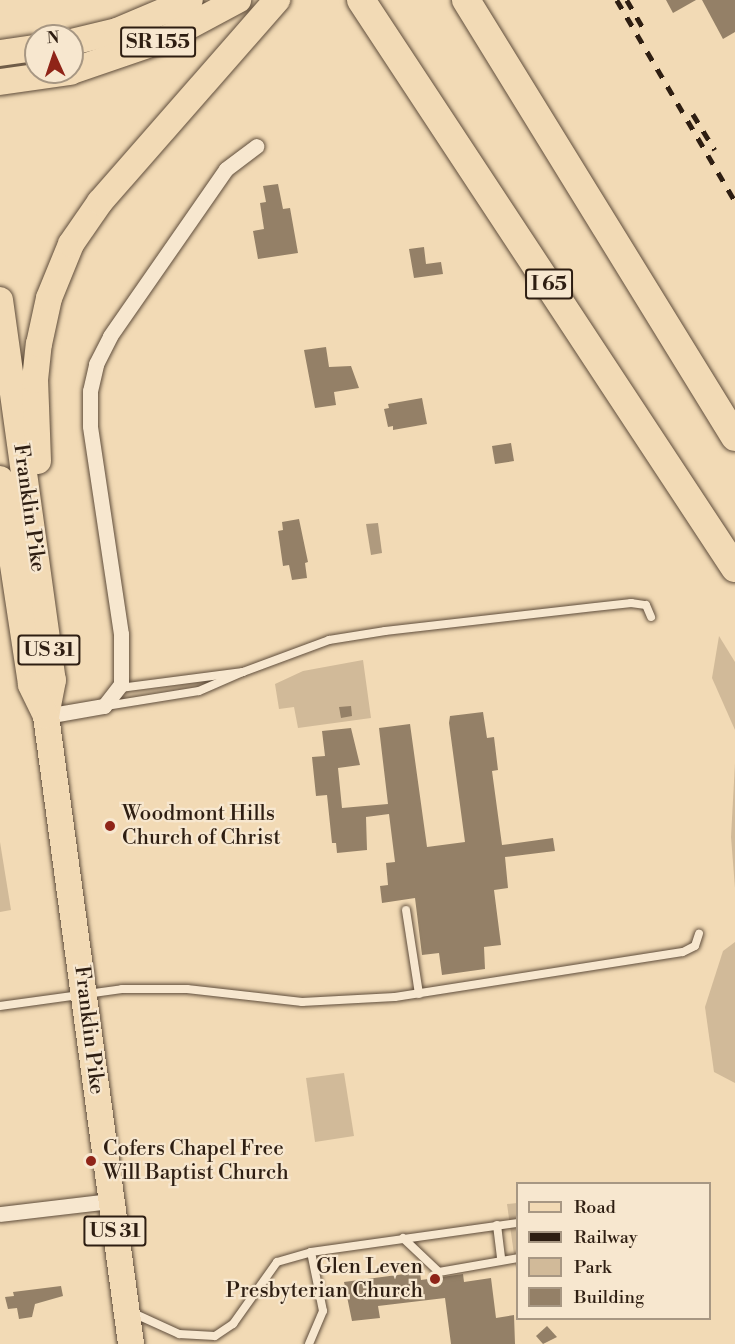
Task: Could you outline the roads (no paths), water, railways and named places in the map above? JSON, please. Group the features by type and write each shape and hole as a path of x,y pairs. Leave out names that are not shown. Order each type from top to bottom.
{"highway":[{"name":"I 65","path":"361,0 735,568"},
{"path":"466,0 735,437"},
{"path":"474,0 511,72"}],"main road":[{"path":"84,39 117,31 190,0"},
{"name":"SR 155","path":"84,66 165,39 238,0"},
{"path":"28,586 34,380 40,332 59,269 100,202 277,0"},
{"path":"0,53 24,50"},
{"name":"SR 155","path":"0,82 24,79"},
{"name":"Franklin Pike","path":"1,311 28,586"},
{"name":"Franklin Pike","path":"0,479 53,680 46,716 131,1344"},
{"path":"0,515 28,586"}],"street":[{"path":"46,716 104,706 120,688 121,634 90,426 92,377 105,345 222,175 235,160 256,146"},
{"path":"0,1214 111,1202"}],"lane":[{"path":"104,706 199,691 329,640 397,629 631,603 646,605 651,617"},
{"path":"120,688 243,672"},
{"path":"406,910 419,994"},
{"path":"0,1005 84,992 187,989 302,1002 419,994 688,951 695,946 699,934"},
{"path":"126,1310 179,1334 214,1336 233,1324 277,1262 311,1252 516,1223"},
{"path":"497,1226 501,1260"},
{"path":"404,1238 439,1272 496,1264 501,1260 516,1258"},
{"path":"309,1344 323,1311 311,1252"}],"railway":[{"path":"617,0 735,201"},
{"path":"627,0 645,31"},
{"path":"693,114 715,150"}],"place":[{"name":"Woodmont Hills Church of Christ","path":"110,826"},
{"name":"Cofers Chapel Free Will Baptist Church","path":"91,1161"},
{"name":"Glen Leven Presbyterian Church","path":"435,1279"}]}
